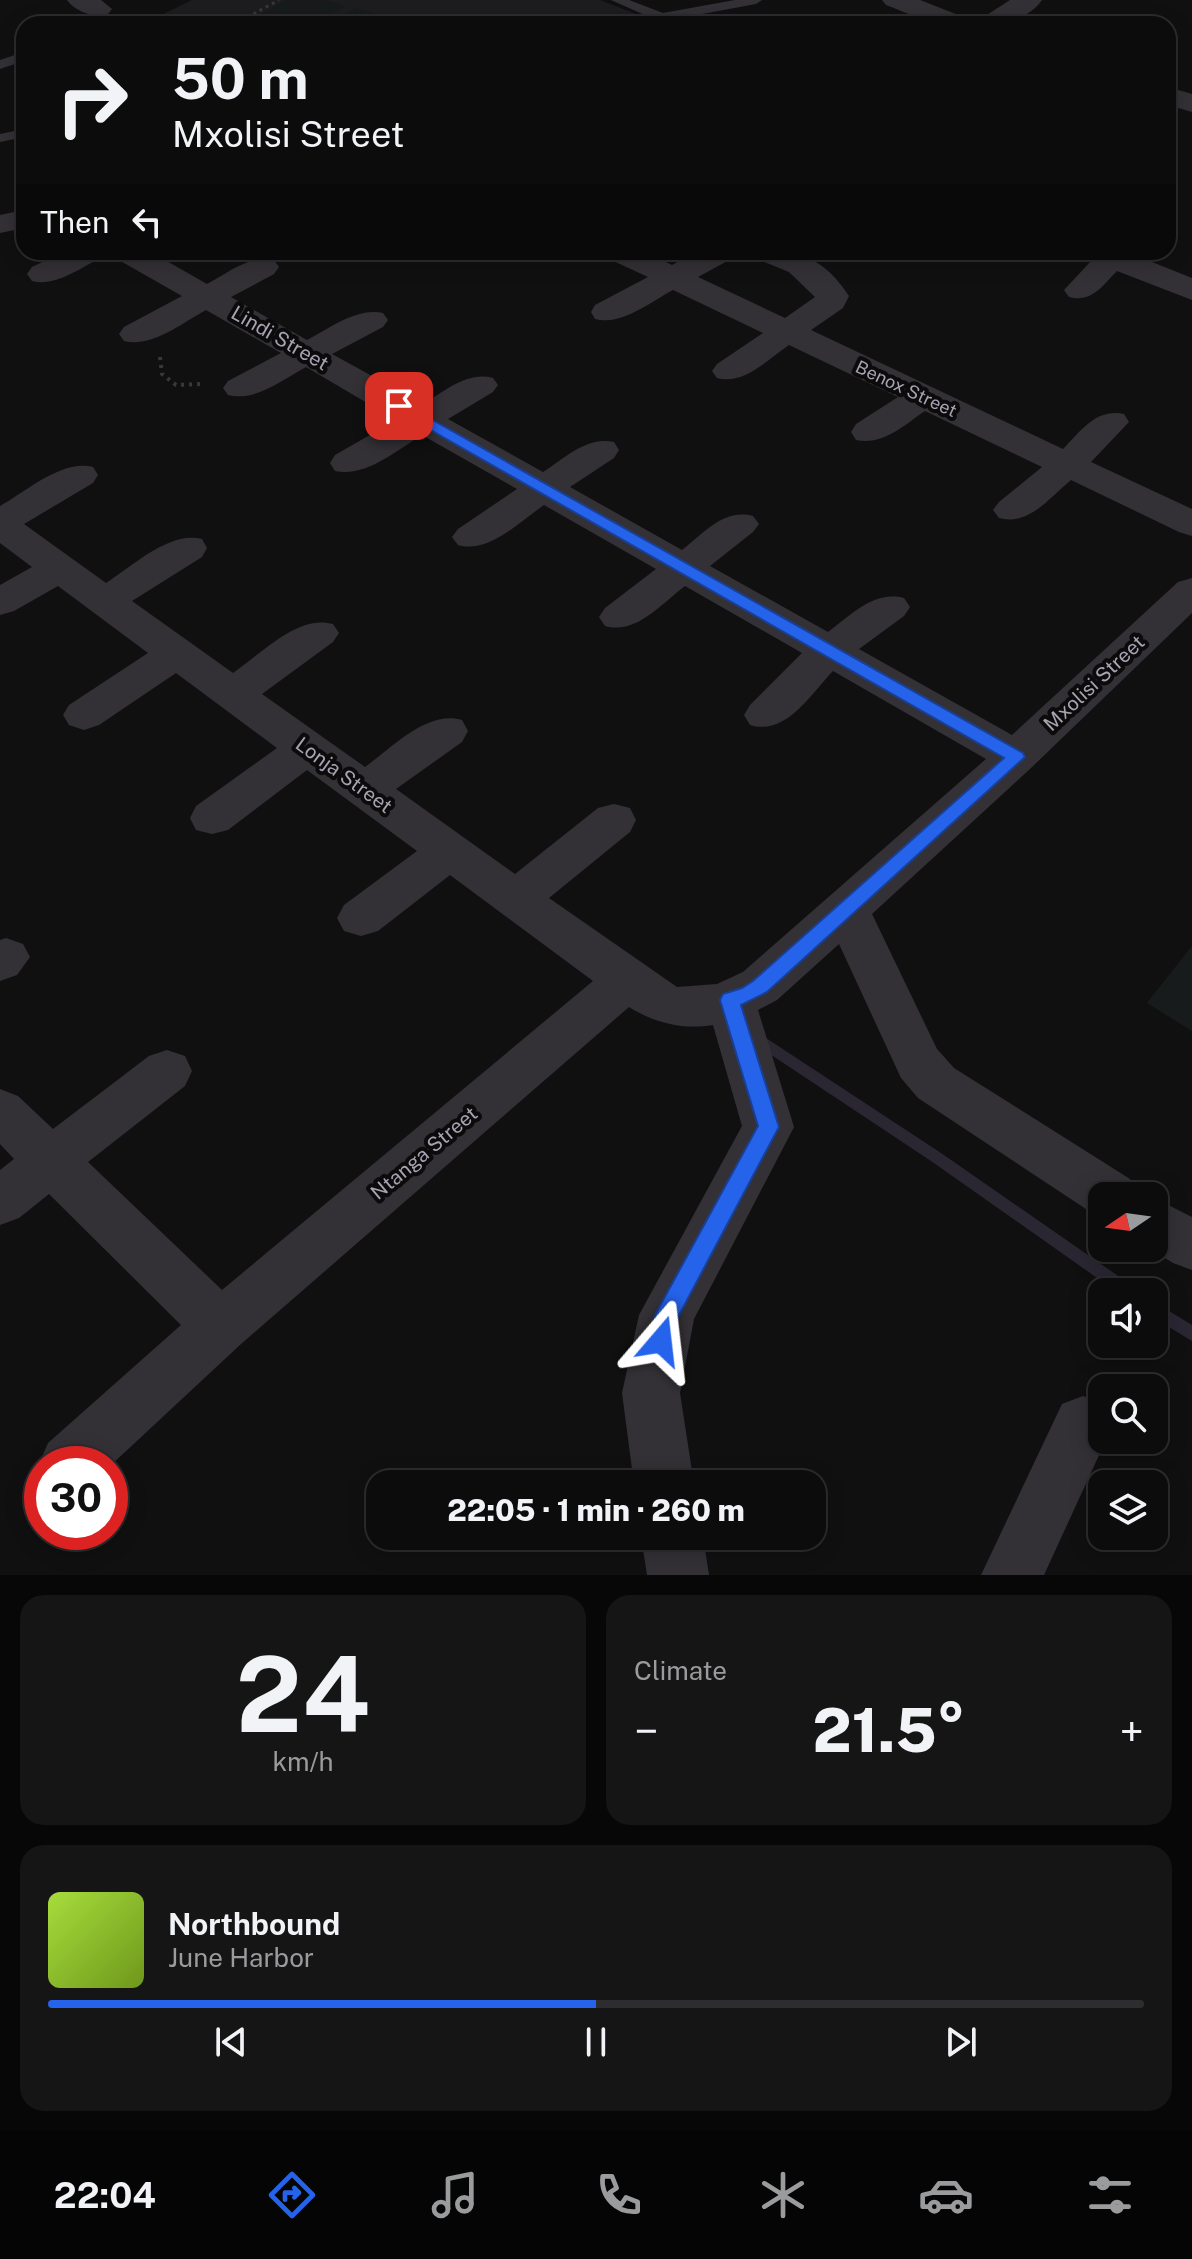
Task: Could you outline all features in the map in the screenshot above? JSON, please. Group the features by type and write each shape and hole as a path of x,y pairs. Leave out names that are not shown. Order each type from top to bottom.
{"street":[{"path":"895,0 941,16"},
{"path":"1001,16 1029,0"},
{"path":"43,274 72,260"},
{"name":"Lindi Street","path":"142,260 1016,757"},
{"name":"Benox Street","path":"637,260 1192,524"},
{"path":"607,312 705,260"},
{"path":"729,371 831,301 833,296 800,265 788,260"},
{"path":"1080,290 1104,260"},
{"path":"1123,260 1192,290"},
{"path":"136,334 263,267"},
{"path":"240,388 371,320"},
{"path":"348,463 481,385"},
{"path":"869,432 922,397"},
{"path":"1012,510 1067,465 1111,422"},
{"path":"471,537 601,450"},
{"path":"0,523 80,475"},
{"name":"Lonja Street","path":"0,523 627,980 672,1005 713,1003"},
{"path":"619,617 740,524"},
{"path":"105,601 188,548"},
{"path":"0,602 59,568"},
{"name":"Mxolisi Street","path":"713,1003 748,995 760,986 1016,757 1192,591"},
{"path":"765,715 829,651 890,607"},
{"path":"233,694 319,633"},
{"path":"84,715 177,653"},
{"path":"365,789 447,731"},
{"path":"212,818 307,748"},
{"path":"516,899 614,820"},
{"path":"361,918 450,851"},
{"path":"846,909 919,1063 936,1083 1089,1182"},
{"name":"Ntanga Street","path":"89,1446 221,1326 627,980"},
{"path":"662,1470 651,1393 667,1315 768,1127 713,1003"},
{"path":"0,1201 167,1071"},
{"path":"0,1111 221,1326"},
{"path":"1168,1231 1192,1246"},
{"path":"1012,1575 1083,1424"},
{"path":"674,1550 678,1575"}],"lane":[{"path":"617,0 658,16"},
{"path":"673,16 756,0"}],"path":[{"path":"250,16 279,0"},
{"path":"136,334 135,338 159,355 162,374 176,385 213,384 240,388"}],"shaded area":[{"path":"192,0 600,0 641,16 159,16"},
{"path":"287,0 325,0 345,6 327,16 258,16"},
{"path":"355,8 382,16 342,16"},
{"path":"1192,946 1192,1031 1147,1003"}],"waterway":[{"path":"766,1044 936,1157 1109,1278"},
{"path":"1168,1318 1192,1334"}],"route":[{"path":"399,406 1016,757 760,986 748,995 730,1000 768,1127 667,1315 661,1341"}]}
